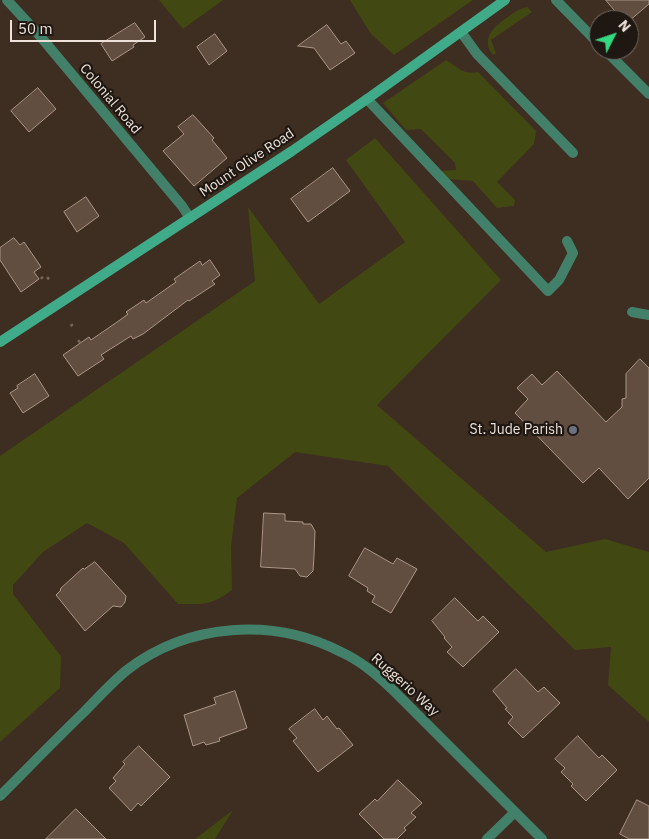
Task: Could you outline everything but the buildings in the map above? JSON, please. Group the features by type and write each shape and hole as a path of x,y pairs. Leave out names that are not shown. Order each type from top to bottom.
{"main road":[{"name":"Mount Olive Road","path":"0,342 190,218 367,99 505,0"}],"street":[{"name":"Colonial Road","path":"7,0 40,36 190,218"},
{"path":"556,0 589,34"},
{"path":"461,32 477,54 573,153"},
{"path":"615,60 649,94"},
{"path":"367,99 548,290 559,280 573,253 567,240"},
{"path":"632,312 649,315"},
{"name":"Ruggerio Way","path":"0,796 116,680 139,662 162,649 196,636 232,630 259,629 315,640 341,652 371,670 542,839"},
{"path":"487,839 515,812"}],"path":[{"path":"78,342 82,339"}],"green space":[{"path":"159,0 223,0 183,29"},
{"path":"350,0 473,0 394,55 371,34"},
{"path":"527,7 532,12 491,40 496,53 493,55 488,44 492,30 513,14"},
{"path":"446,60 464,71 478,72 536,131 534,144 497,182 515,200 514,206 497,208 473,181 447,179 440,171 456,170 455,163 421,129 406,130 383,103"},
{"path":"375,138 501,280 377,405 546,552 605,539 649,552 649,722 608,685 611,647 575,650 388,466 295,452 237,498 231,547 232,590 218,599 201,604 178,604 124,543 87,523 43,552 13,585 13,594 61,656 60,688 0,742 0,456 255,281 248,207 319,304 405,242 346,160"},
{"path":"233,810 215,839 195,839"}],"place":[{"name":"St. Jude Parish","path":"573,430"}]}
